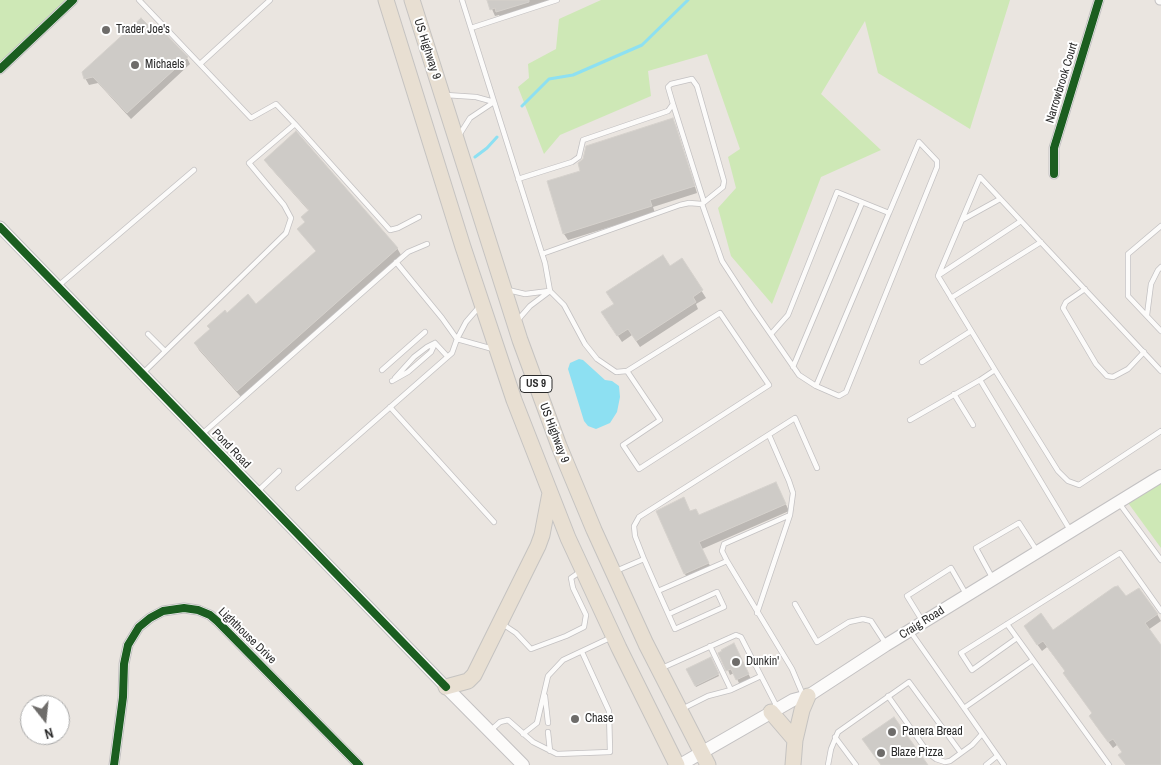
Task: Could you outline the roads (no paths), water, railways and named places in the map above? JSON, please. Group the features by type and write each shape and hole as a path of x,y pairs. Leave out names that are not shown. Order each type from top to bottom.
{"highway":[{"name":"US Highway 9","path":"386,0 514,400 564,529 614,637 678,765"},
{"name":"US Highway 9","path":"412,0 515,324 559,446 612,572 658,670 704,759"},
{"path":"446,687 468,681 474,675 542,535 551,492"},
{"path":"793,765 795,740 806,697"},
{"path":"774,710 795,740"}],"main road":[{"name":"Craig Road","path":"678,765 704,759 774,710 792,700 806,697 886,645 1161,476"},
{"name":"Pond Road","path":"446,687 523,765"}],"street":[{"path":"0,69 74,0"},
{"name":"Narrowbrook Court","path":"1054,174 1054,148 1099,0"},
{"name":"Pond Road","path":"0,227 56,287 446,687"},
{"name":"Lighthouse Drive","path":"114,765 123,697 124,664 128,645 139,627 150,618 163,611 184,608 198,610 217,621 359,765"}],"lane":[{"path":"139,0 251,118 276,104 390,230 398,228 419,216"},
{"path":"200,64 270,0"},
{"path":"462,0 542,254 550,291 564,305 585,344 597,359 616,372 627,371 720,313 769,385 639,469 623,445 660,420 627,371"},
{"path":"471,28 557,0"},
{"path":"542,254 680,205 703,203 723,187 724,181 697,86 692,79 671,84 668,87 703,203 722,261 799,375 816,386 839,396 846,392 937,167 937,160 920,142 816,386"},
{"path":"442,94 476,97 494,102"},
{"path":"456,140 470,118 494,102"},
{"path":"518,179 572,162 579,157 583,140 668,111 673,104"},
{"path":"142,374 286,233 291,218 284,205 248,163 295,124"},
{"path":"56,287 194,170"},
{"path":"938,276 980,177 1161,371"},
{"path":"771,334 788,315 837,192 889,213"},
{"path":"962,220 1000,199"},
{"path":"793,367 862,203"},
{"path":"938,276 1021,221"},
{"path":"1161,226 1128,254 1128,296 1161,331"},
{"path":"951,298 1041,242"},
{"path":"201,435 396,262 408,252 427,244"},
{"path":"396,262 442,318 456,339 497,350"},
{"path":"1147,315 1151,284 1161,266"},
{"path":"938,276 1058,471 1068,481 1079,485 1161,431"},
{"path":"504,288 524,294 550,291"},
{"path":"1085,289 1066,302 1063,308 1096,364 1106,376 1112,377 1128,369 1144,352"},
{"path":"515,324 530,306 550,291"},
{"path":"298,488 452,353 456,339 466,322 482,304"},
{"path":"922,362 971,331"},
{"path":"382,370 425,332"},
{"path":"148,334 165,351"},
{"path":"435,343 447,356"},
{"path":"435,343 431,352 408,372 392,381 414,357 435,343"},
{"path":"910,420 995,370"},
{"path":"980,380 1071,531"},
{"path":"954,394 973,425"},
{"path":"390,407 494,522"},
{"path":"670,614 717,592 724,607 675,629 635,536 634,526 639,517 795,418 818,468"},
{"path":"758,613 790,515 793,493 769,435"},
{"path":"257,492 279,471"},
{"path":"1118,502 1161,560"},
{"path":"790,515 724,544 722,551 792,668 806,697"},
{"path":"993,579 976,548 1019,523 1037,552"},
{"path":"1017,638 972,670 961,652 1120,553 1161,611"},
{"path":"612,572 644,559"},
{"path":"658,591 728,561"},
{"path":"923,622 907,596 951,568 967,596"},
{"path":"500,622 516,633 531,649 584,627 586,615 573,588 571,578 583,570"},
{"path":"795,604 817,642 849,622 863,619 871,620 886,645"},
{"path":"586,615 600,608"},
{"path":"1007,624 1109,765"},
{"path":"909,631 1004,765"},
{"path":"658,670 736,635 741,637 761,676 774,710"},
{"path":"524,734 538,722 548,676 563,660 614,637"},
{"path":"710,646 731,690"},
{"path":"489,731 500,722 508,720 533,742 557,754 610,752 609,711 582,652"},
{"path":"964,708 1033,660"},
{"path":"679,711 708,696 731,690 761,676"},
{"path":"828,765 835,737 843,727 909,682 961,753"},
{"path":"544,692 548,710 548,723"},
{"path":"888,696 929,754 944,764 972,745 982,734"},
{"path":"548,732 550,751"},
{"path":"835,737 856,765"},
{"path":"986,765 997,756"}],"water":[{"path":"579,359 583,360 605,380 612,381 619,386 620,397 617,412 610,423 596,429 588,426 584,421 568,369 570,363"}],"waterway":[{"path":"522,106 549,79 573,75 642,45 688,0"},
{"path":"475,157 497,137"}],"place":[{"name":"Trader Joe's","path":"106,30"},
{"name":"Michaels","path":"135,65"},
{"name":"Dunkin'","path":"736,662"},
{"name":"Chase","path":"575,719"},
{"name":"Panera Bread","path":"892,732"},
{"name":"Blaze Pizza","path":"881,753"}]}
